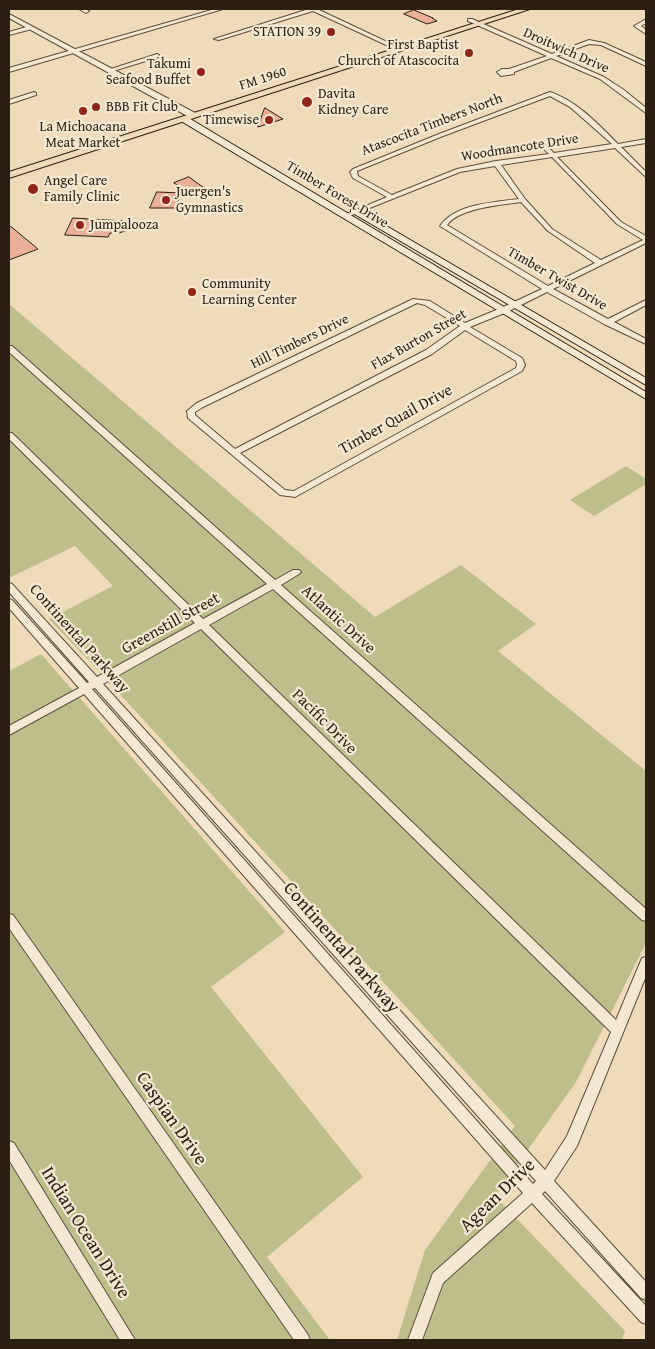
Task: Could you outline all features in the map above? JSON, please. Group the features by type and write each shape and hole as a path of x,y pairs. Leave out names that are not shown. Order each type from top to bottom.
{"main road":[{"name":"FM 1960","path":"474,22 506,9"},
{"name":"FM 1960","path":"9,175 396,47 474,22 526,9"},
{"name":"FM 1960","path":"9,166 175,114 188,115"},
{"name":"Timber Forest Drive","path":"188,115 283,168 646,382"},
{"name":"Timber Forest Drive","path":"188,115 239,153 646,396"},
{"path":"239,153 250,149"},
{"path":"272,172 283,168"},
{"path":"424,263 435,258"}],"street":[{"path":"9,70 220,9"},
{"path":"217,38 314,9 396,47"},
{"name":"Timber Forest Drive","path":"9,16 134,82 188,115"},
{"name":"Droitwich Drive","path":"474,22 608,82 646,111"},
{"path":"644,22 637,27 646,32"},
{"path":"9,25 175,114"},
{"path":"9,34 30,28"},
{"path":"510,71 589,42 602,44 646,64"},
{"path":"111,70 157,56"},
{"path":"122,85 134,82"},
{"path":"9,102 34,94"},
{"name":"Atascocita Timbers North","path":"392,198 355,177 353,172 544,95 556,95 566,101 615,146"},
{"name":"Woodmancote Drive","path":"345,216 459,170 646,141"},
{"path":"536,143 544,146 619,223 646,240"},
{"path":"615,146 646,175"},
{"path":"496,163 523,200 550,230 600,263"},
{"name":"Timber Twist Drive","path":"523,200 481,207 444,222 443,226 548,289 646,342"},
{"name":"Flax Burton Street","path":"234,453 429,352 465,326 515,305 646,240"},
{"path":"607,322 646,302"},
{"name":"Hill Timbers Drive","path":"234,453 195,420 191,416 191,412 200,405 410,303 427,303 465,326"},
{"name":"Timber Quail Drive","path":"234,453 282,492 295,494 519,369 521,365 519,360 465,326"},
{"name":"Atlantic Drive","path":"9,348 646,916"},
{"name":"Pacific Drive","path":"9,435 617,1030"},
{"name":"Greenstill Street","path":"9,731 296,572"},
{"name":"Continental Parkway","path":"9,586 91,685 532,1193 646,1317"},
{"name":"Continental Parkway","path":"9,602 91,685 646,1293"},
{"name":"Caspian Drive","path":"9,920 303,1340"},
{"name":"Agean Drive","path":"414,1340 438,1278 545,1182 572,1141 646,962"},
{"name":"Indian Ocean Drive","path":"9,1148 128,1340"}],"green space":[{"path":"9,304 375,617 461,565 536,624 498,651 646,771 646,943 576,1082 495,1196 625,1331 622,1340 397,1340 425,1250 515,1126 49,619 113,586 75,546 11,577 9,574"},
{"path":"626,466 646,479 646,484 594,516 570,500"},
{"path":"41,654 285,932 211,987 363,1177 267,1257 330,1340 9,1340 9,671"}],"building":[{"path":"414,10 437,21 427,24 404,14"},
{"name":"Timewise","path":"265,108 283,119 258,127"},
{"path":"189,177 207,190 193,195 174,183"},
{"name":"Juergen's Gymnastics","path":"157,192 182,193 175,208 150,208"},
{"path":"73,218 124,221 133,228 119,233 110,233 108,237 65,235"},
{"path":"9,225 38,249 9,260"}],"place":[{"name":"STATION 39","path":"331,32"},
{"name":"First Baptist Church of Atascocita","path":"469,53"},
{"name":"Takumi Seafood Buffet","path":"201,72"},
{"name":"Davita Kidney Care","path":"307,102"},
{"name":"BBB Fit Club","path":"96,107"},
{"name":"La Michoacana Meat Market","path":"83,111"},
{"name":"Timewise","path":"269,120"},
{"name":"Angel Care Family Clinic","path":"33,189"},
{"name":"Juergen's Gymnastics","path":"166,200"},
{"name":"Jumpalooza","path":"80,225"},
{"name":"Community Learning Center","path":"192,292"}]}
